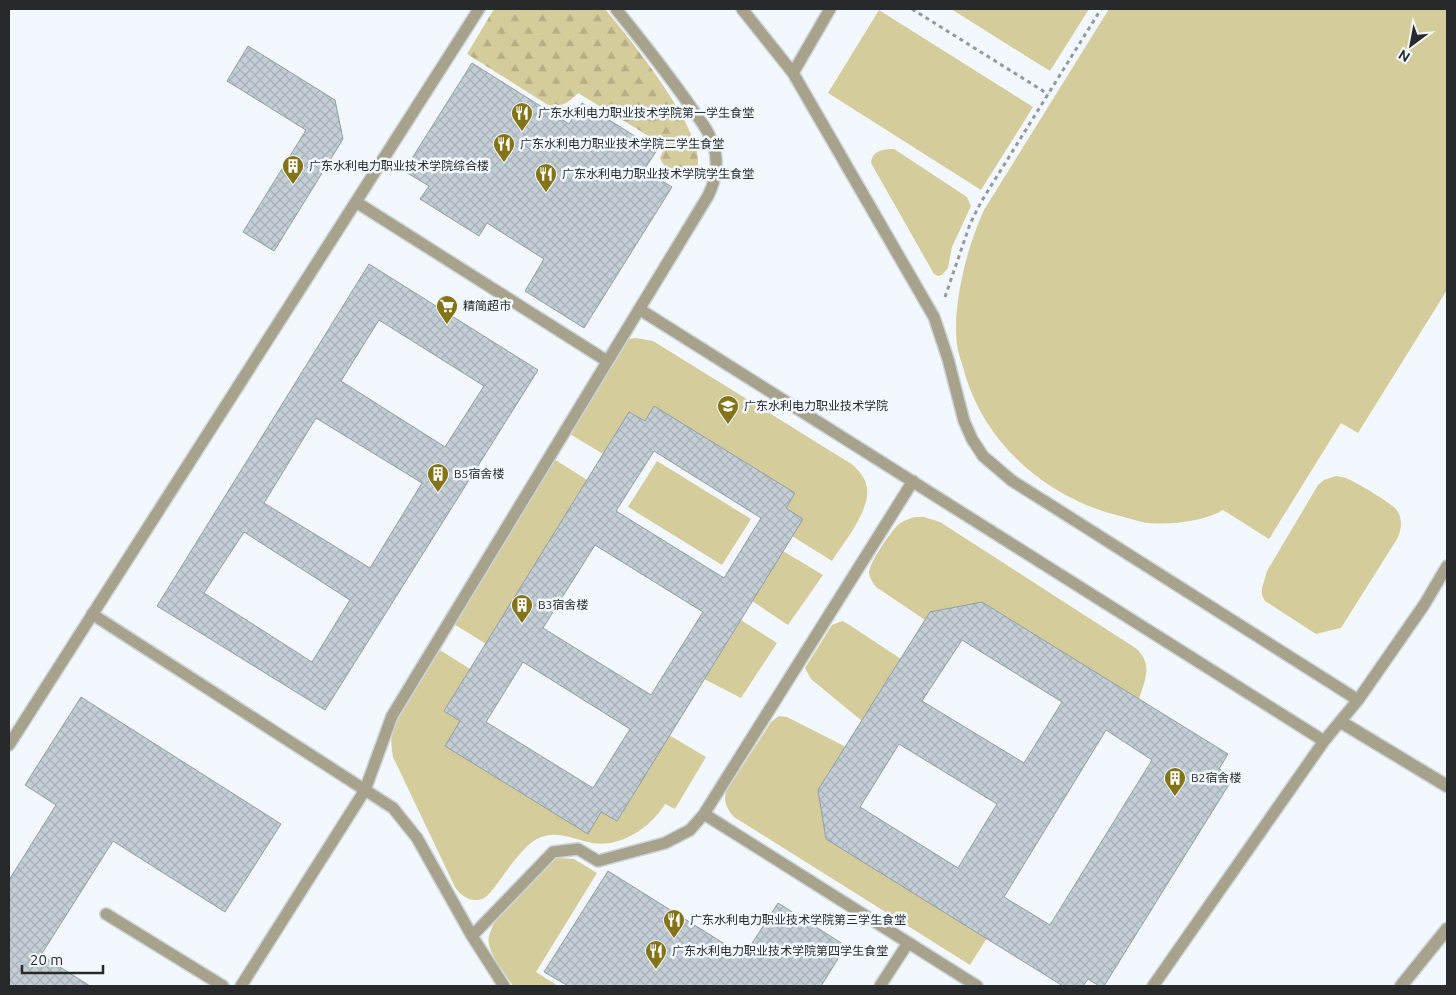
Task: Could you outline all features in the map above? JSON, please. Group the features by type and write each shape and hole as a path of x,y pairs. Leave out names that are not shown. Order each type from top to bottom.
{"street":[{"path":"1340,722 1447,786"},
{"path":"1401,986 1447,929"}],"lane":[{"path":"9,745 480,9"},
{"path":"241,986 365,790 392,716 708,196 714,183 714,144 708,132 663,68 616,9"},
{"path":"742,9 793,73 934,317 946,352 964,421 972,439 983,456 1011,480 1358,700"},
{"path":"793,73 830,9"},
{"path":"356,202 608,361"},
{"path":"639,308 1324,741"},
{"path":"472,936 553,852 578,849 598,861 665,843 690,830 704,814 913,482"},
{"path":"1153,986 1324,741 1358,700 1424,605 1447,566"},
{"path":"92,614 393,808 417,838 472,936 504,986"},
{"path":"704,814 977,986"},
{"path":"106,914 223,986"},
{"path":"880,986 908,943"}],"path":[{"path":"912,9 1048,94"},
{"path":"934,317 936,308 946,295 970,224 981,202 1101,9"}],"green space":[{"path":"494,9 605,9 649,66 685,121 695,146 698,165 689,177 680,178 672,174 665,166 660,158 665,146 578,93 565,104 557,106 548,105 467,54"},
{"path":"951,9 1089,9 1050,71"},
{"path":"1109,9 1447,9 1447,290 1358,433 1341,423 1269,539 1223,510 1205,518 1162,524 1142,522 1120,516 1093,508 1067,496 1043,481 1021,463 1002,442 985,419 972,394 960,356 956,329 959,294 972,241 984,210"},
{"path":"879,10 1033,107 981,190 828,93"},
{"path":"894,149 967,197 971,206 952,247 948,268 942,275 934,274 871,163 873,156 877,152"},
{"path":"636,338 653,341 853,465 858,470 867,488 867,497 855,526 832,561 792,536 803,519 786,508 795,493 654,407 645,421 629,412 603,454 565,431 621,343 628,339"},
{"path":"551,457 587,480 486,644 449,621"},
{"path":"657,461 751,519 722,565 628,507"},
{"path":"1336,476 1353,481 1396,509 1400,516 1401,527 1397,539 1341,628 1316,634 1265,601 1262,595 1262,588 1267,571 1318,485 1324,480"},
{"path":"924,517 940,522 1137,649 1145,661 1146,667 1145,679 1139,699 982,602 931,612 925,620 876,587 869,573 876,556 897,526 905,520"},
{"path":"783,551 823,575 788,625 752,601"},
{"path":"741,620 777,643 741,698 704,679"},
{"path":"842,621 901,659 862,721 811,679 805,668 832,625"},
{"path":"440,650 470,669 444,711 460,721 445,746 588,834 601,812 617,821 669,735 706,757 675,809 665,804 652,821 634,834 624,839 603,844 558,835 544,836 526,848 486,897 480,900 471,900 460,893 455,887 393,757 393,728"},
{"path":"779,716 787,717 846,747 818,790 987,938 970,965 731,814 725,801 727,790 771,722"},
{"path":"550,859 574,859 597,873 536,972 558,986 513,986 490,949 489,941 493,925 536,870"}],"building":[{"name":"广东水利电力职业技术学院综合楼","path":"248,46 335,100 343,139 274,251 243,232 306,130 227,81"},
{"name":"广东水利电力职业技术学院学生食堂","path":"472,63 569,124 582,103 657,150 644,170 672,187 584,328 525,291 544,259 487,223 479,236 420,199 429,186 404,171"},
{"name":"B5宿舍楼","path":"369,264 538,370 325,710 157,606","holes":["379,320 484,386 445,447 341,381","316,418 422,483 370,568 264,503","244,532 350,600 312,662 204,593"]},
{"name":"B3宿舍楼","path":"654,406 795,493 786,508 803,519 617,821 601,812 588,834 445,746 460,721 444,711 629,412 645,421","holes":["654,451 761,518 724,578 616,511","595,545 703,612 651,695 543,628","523,662 630,729 593,788 486,722"]},
{"name":"B2宿舍楼","path":"982,602 1228,754 1219,769 1233,778 1104,986 1099,986 1088,979 1083,986 1063,986 826,839 818,790 930,612","holes":["962,640 1062,702 1024,763 922,701","1106,730 1152,760 1050,925 1004,897","899,744 997,804 958,868 860,807"]},
{"path":"81,697 281,824 225,912 113,841 41,955 90,986 9,986 9,880 56,805 25,785"},
{"path":"608,871 744,956 778,903 846,946 821,986 568,986 544,972"}],"place":[{"name":"广东水利电力职业技术学院第一学生食堂","path":"522,132"},
{"name":"广东水利电力职业技术学院二学生食堂","path":"504,163"},
{"name":"广东水利电力职业技术学院综合楼","path":"293,185"},
{"name":"广东水利电力职业技术学院学生食堂","path":"546,193"},
{"name":"精简超市","path":"447,325"},
{"name":"广东水利电力职业技术学院","path":"728,425"},
{"name":"B5宿舍楼","path":"438,493"},
{"name":"B3宿舍楼","path":"522,624"},
{"name":"B2宿舍楼","path":"1175,797"},
{"name":"广东水利电力职业技术学院第三学生食堂","path":"674,939"},
{"name":"广东水利电力职业技术学院第四学生食堂","path":"656,970"}]}
